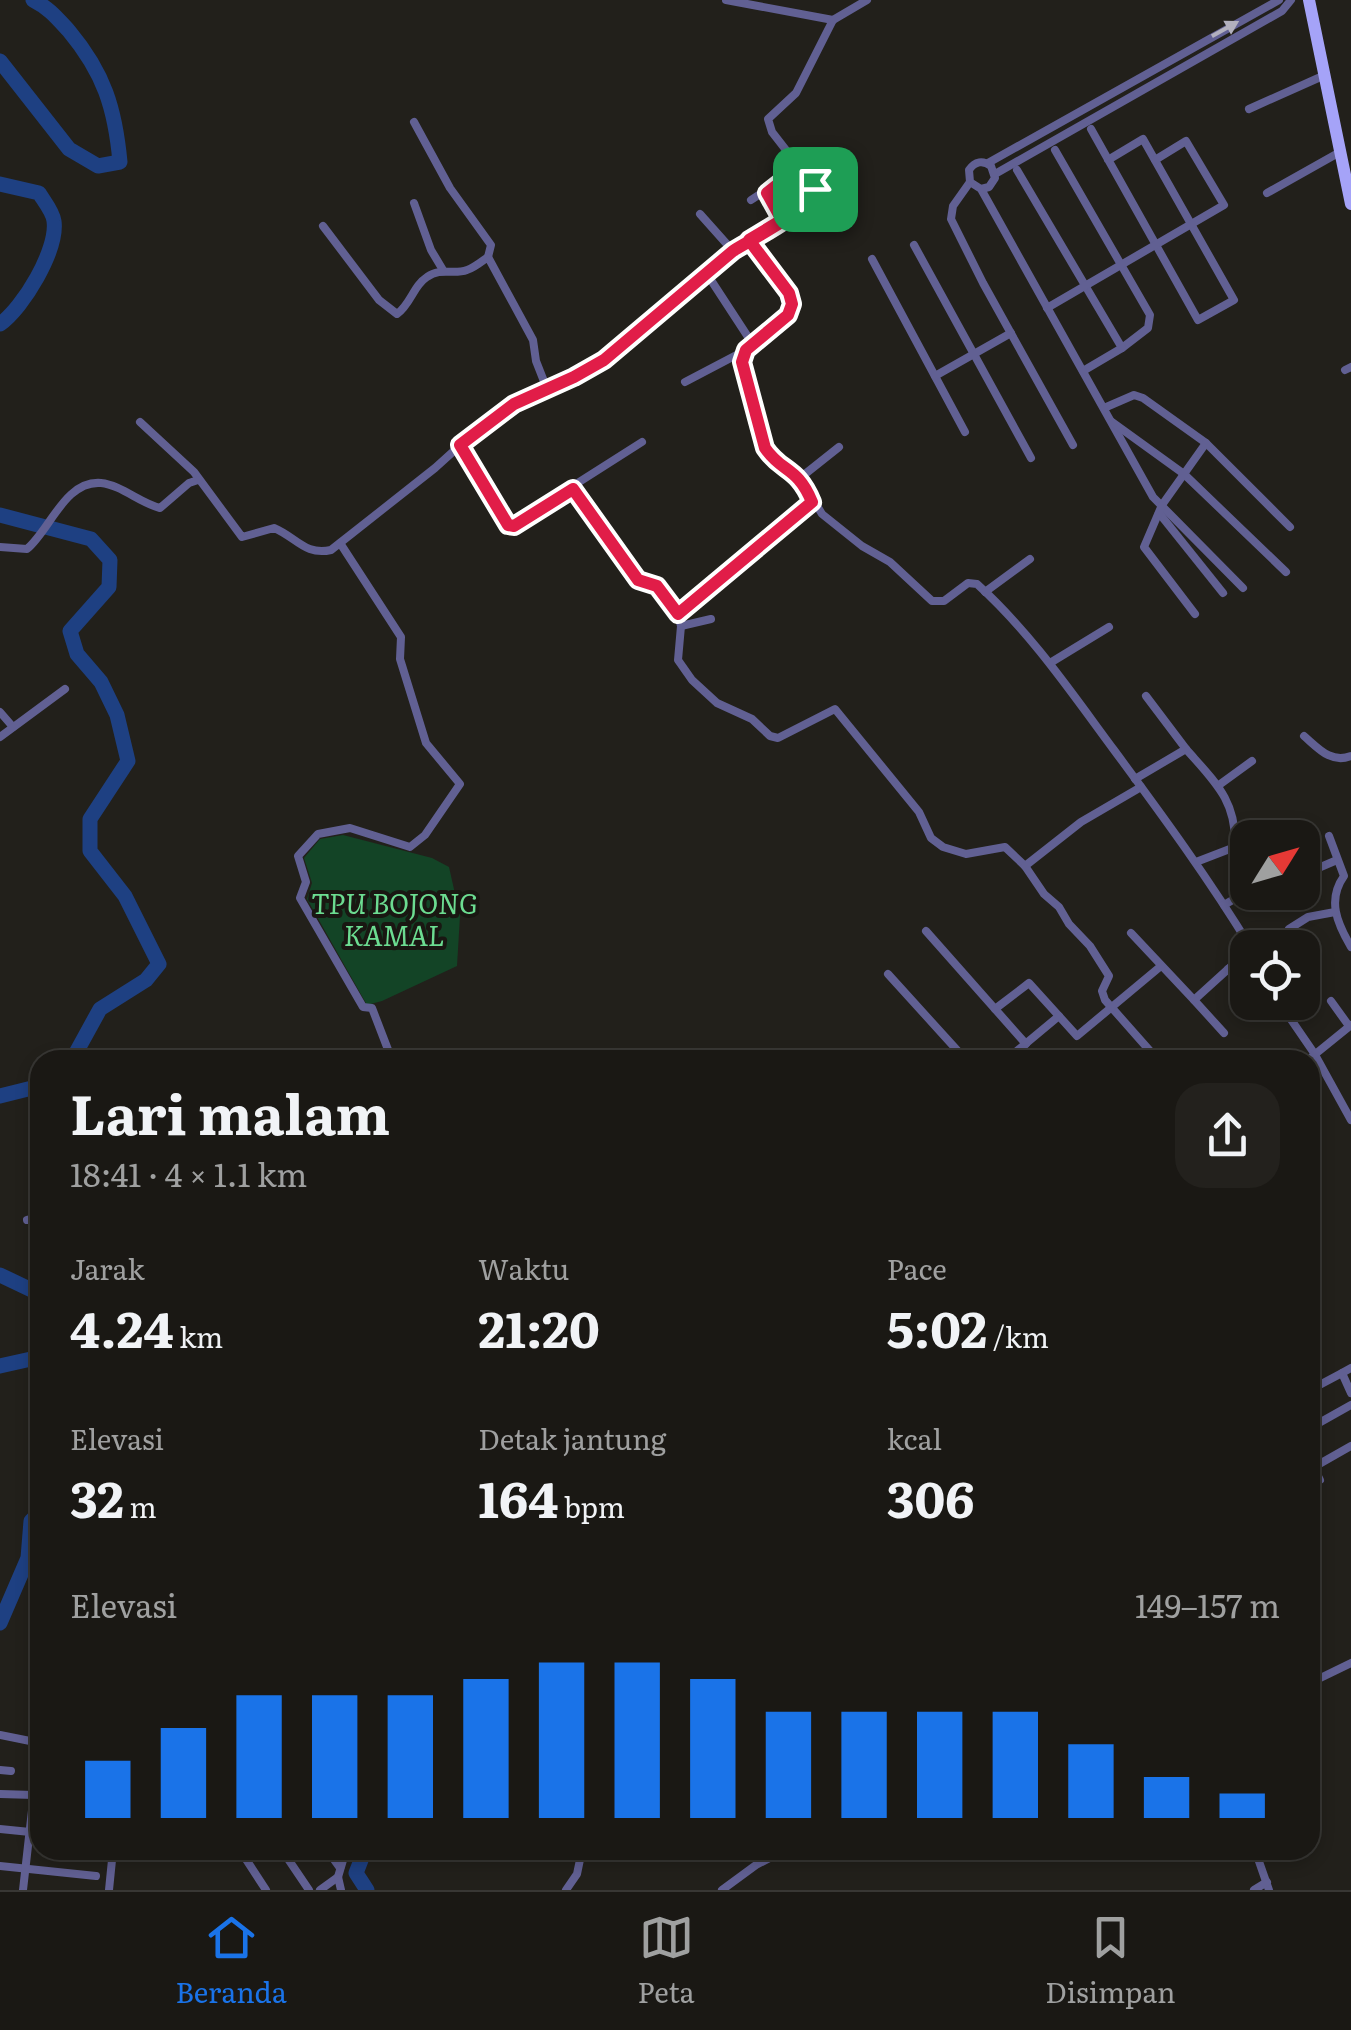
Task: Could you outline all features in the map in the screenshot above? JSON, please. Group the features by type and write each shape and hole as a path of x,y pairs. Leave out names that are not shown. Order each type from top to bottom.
{"main road":[{"path":"1309,0 1351,204"}],"street":[{"path":"726,0 833,20"},
{"path":"140,422 184,460 242,538 274,528 314,552 330,550 436,468 487,421 604,360 733,251 814,197 814,186 768,122 801,86 833,20 867,0"},
{"path":"1223,594 1160,509 981,189 970,182 968,174 979,162 988,163 1279,0"},
{"path":"981,189 992,185 995,174 1282,11 1291,0"},
{"path":"1249,109 1325,75"},
{"path":"414,122 450,188 491,245 488,257 532,340 547,388"},
{"path":"1090,129 1198,320 1234,300 1143,138 1108,160"},
{"path":"1047,308 1224,205 1186,141 1155,160"},
{"path":"1055,150 1151,321 1148,328 1122,348 1083,372"},
{"path":"1267,194 1340,152"},
{"path":"988,163 995,174"},
{"path":"752,200 800,167"},
{"path":"1017,170 1122,348"},
{"path":"970,182 953,206 951,219 1074,445"},
{"path":"767,193 782,220"},
{"path":"414,202 431,250 443,270"},
{"path":"700,214 733,251"},
{"path":"324,226 379,300 398,314 422,281 443,270 465,271 488,257"},
{"path":"685,382 749,346 788,315 792,304 789,293 749,240"},
{"path":"914,246 1031,458"},
{"path":"872,260 965,432"},
{"path":"707,274 749,346"},
{"path":"936,376 1011,334"},
{"path":"749,346 742,362 765,448 772,458 800,478 812,502 840,530 890,562 932,601 944,601 968,583 986,592 1050,662 1196,862 1238,930"},
{"path":"1104,408 1134,395 1206,443 1290,528"},
{"path":"1110,420 1184,474 1286,572"},
{"path":"460,445 510,526 642,442"},
{"path":"1196,614 1144,547 1160,509 1206,443"},
{"path":"800,478 839,447"},
{"path":"0,547 27,549 65,501 92,484 106,485 160,508 198,480"},
{"path":"573,489 638,580 657,586 678,614 678,660 692,680 718,704 747,716 778,738 835,709 918,812 931,838 943,847 966,854 1005,847 1025,866 1104,966 1109,976 1102,995 1149,1050"},
{"path":"678,614 812,502"},
{"path":"1160,509 1243,588"},
{"path":"340,543 400,637 400,658 426,743 460,784 425,836 410,847 350,828 318,834 298,856 306,882 300,898 364,1007 372,1008 388,1050"},
{"path":"986,592 1030,560"},
{"path":"681,626 711,619"},
{"path":"1050,662 1109,627"},
{"path":"0,737 65,689"},
{"path":"1146,696 1219,785 1228,802 1231,820"},
{"path":"0,712 13,728"},
{"path":"1304,736 1333,758 1351,756"},
{"path":"1025,866 1186,749"},
{"path":"1219,785 1252,761"},
{"path":"1329,836 1337,860 1348,874 1335,889 1335,912 1351,948"},
{"path":"1196,862 1230,849"},
{"path":"1320,867 1337,860"},
{"path":"1224,904 1230,901"},
{"path":"1288,929 1308,917 1335,912"},
{"path":"926,931 1026,1044"},
{"path":"1130,933 1224,1033"},
{"path":"995,1009 1029,984 1078,1036 1161,966"},
{"path":"1194,1000 1228,969"},
{"path":"888,974 957,1050"},
{"path":"1319,1050 1350,1026 1330,1001"},
{"path":"1018,1050 1059,1016"},
{"path":"1290,1020 1308,1050"},
{"path":"1320,1070 1351,1120"},
{"path":"1320,1385 1347,1370 1351,1394"},
{"path":"1320,1422 1351,1405"},
{"path":"1320,1460 1351,1446"},
{"path":"1320,1679 1351,1663"},
{"path":"0,1735 30,1741"},
{"path":"0,1770 11,1771"},
{"path":"0,1794 30,1795"},
{"path":"0,1829 30,1832 23,1890"},
{"path":"109,1890 111,1860"},
{"path":"246,1860 266,1890"},
{"path":"288,1860 308,1890"},
{"path":"332,1860 341,1890"},
{"path":"320,1890 339,1873 343,1860"},
{"path":"566,1890 577,1874 580,1860"},
{"path":"722,1890 764,1860"},
{"path":"1254,1890 1268,1886 1259,1860"},
{"path":"0,1866 96,1876"}],"green space":[{"name":"TPU BOJONG KAMAL","path":"343,835 432,858 449,867 460,916 457,966 367,1005 307,899 312,883 304,858 320,839"}],"waterway":[{"path":"0,61 69,149 98,166 120,162 111,108 91,62 69,31 33,0"},
{"path":"0,184 39,193 54,221 45,262 19,305 0,324"},
{"path":"0,515 91,539 110,560 109,587 70,631 77,654 101,682 117,715 128,761 90,819 90,851 125,896 159,964 146,980 100,1009 77,1050"},
{"path":"0,1096 30,1088"},
{"path":"0,1275 30,1289"},
{"path":"0,1366 30,1359"},
{"path":"0,1623 28,1558 30,1533"},
{"path":"361,1860 356,1873 367,1890"}],"route":[{"path":"815,189 800,167 767,193 782,220 749,240 789,293 792,304 788,315 752,343 742,362 765,448 803,481 812,502 678,614 657,586 638,580 573,489 514,526 508,525 460,445 514,404 604,360 733,251 749,240 782,220 812,200 815,189"}]}
